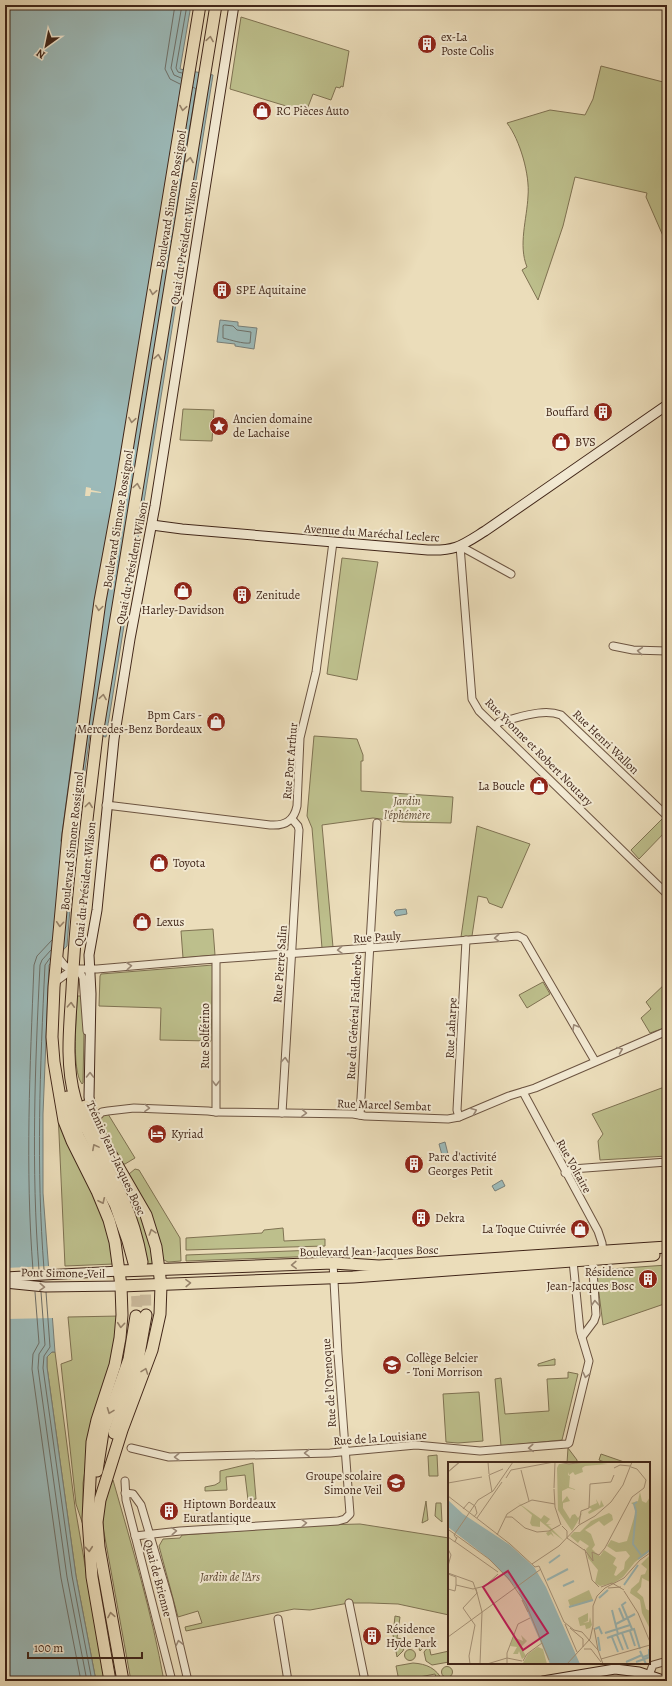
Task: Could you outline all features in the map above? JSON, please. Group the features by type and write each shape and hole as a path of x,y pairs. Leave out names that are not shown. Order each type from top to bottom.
{"main road":[{"name":"Boulevard Simone Rossignol","path":"53,1017 54,983 58,956 68,835 100,601 121,487 200,5"},
{"name":"Boulevard Simone Rossignol","path":"70,1040 73,969 84,842 97,736 216,5"},
{"path":"53,1017 55,1072 64,1120 78,1154 104,1207 115,1242 120,1271 122,1315 120,1338 115,1365 101,1404 94,1432 87,1533 92,1578 110,1681"},
{"name":"Trémie Jean-Jacques Bosc","path":"53,1017 64,1083 72,1118 85,1150 115,1204 128,1241 138,1263 137,1238 123,1199 87,1132 78,1108 71,1077 70,1040"},
{"path":"70,1040 79,1087 86,1108 95,1127 146,1215 153,1233 160,1270 160,1314 152,1350 122,1430 98,1511 98,1533 123,1681"},
{"name":"Boulevard Jean-Jacques Bosc","path":"121,1286 334,1277 573,1261 597,1255 667,1247"},
{"name":"Boulevard Jean-Jacques Bosc","path":"120,1271 333,1263 379,1266 597,1255 667,1254"},
{"path":"88,1510 95,1482 103,1432 129,1359 141,1315 138,1360 112,1439 105,1487"}],"street":[{"name":"Quai du Président Wilson","path":"95,1127 89,1097 89,955 97,910 106,806 114,739 129,647 152,525 234,5"},
{"name":"Avenue du Maréchal Leclerc","path":"152,525 182,529 428,550 450,550 460,546 485,531 667,404"},
{"name":"Rue Port Arthur","path":"292,819 297,806 300,738 316,672 333,542"},
{"path":"460,546 511,574"},
{"name":"Rue Yvonne et Robert Noutary","path":"460,546 472,699 480,711 667,894"},
{"path":"613,646 638,650 667,651"},
{"name":"Rue Henri Wallon","path":"496,726 499,722 545,712 553,712 561,715 570,721 667,816"},
{"path":"106,806 270,825 285,824 292,819"},
{"name":"Rue Pierre Salin","path":"282,1113 299,830 298,826 292,819"},
{"name":"Rue du Général Faidherbe","path":"360,1115 377,823"},
{"name":"Rue Pauly","path":"73,969 216,960 518,936 524,939 595,1061"},
{"name":"Rue Laharpe","path":"459,1117 457,1110 466,940"},
{"path":"58,956 65,966 81,974 85,983 86,1028 90,1056"},
{"name":"Rue Solférino","path":"216,960 216,1112"},
{"path":"54,983 73,969"},
{"name":"Rue Marcel Sembat","path":"95,1127 97,1117 102,1112 134,1108 448,1119 459,1117 509,1096 523,1092 667,1031"},
{"name":"Rue Voltaire","path":"523,1092 565,1173 598,1231 602,1243 597,1255"},
{"path":"565,1173 572,1169 667,1162"},
{"path":"582,1338 594,1321 596,1315 597,1255"},
{"name":"Rue de la Louisiane","path":"131,1448 169,1457 330,1453 346,1450 426,1445 480,1451 567,1444 569,1442 589,1360 582,1338 573,1261"},
{"name":"Rue de l'Orenoque","path":"149,1534 338,1521 345,1519 351,1511 338,1354 333,1263"},
{"path":"334,1277 349,1272 412,1269 436,1263"},
{"name":"Pont Simone-Veil","path":"5,1277 120,1271"},
{"name":"Pont Simone-Veil","path":"5,1283 44,1288 121,1286"},
{"name":"Quai de Brienne","path":"125,1481 125,1493 135,1536 172,1681"},
{"path":"125,1493 133,1494 139,1502 169,1600 188,1681"},
{"path":"135,1536 149,1534"},
{"path":"350,1603 365,1681"},
{"path":"278,1619 288,1681"},
{"path":"649,1675 654,1665 667,1661"},
{"path":"543,1681 615,1669 626,1669 666,1681"}],"green space":[{"path":"241,17 349,51 343,87 336,87 331,100 313,94 306,112 230,89"},
{"path":"601,66 667,83 667,245 646,197 647,193 575,177 563,226 538,300 522,270 527,267 523,250 528,196 526,168 520,148 512,130 507,123 550,110 585,115 593,99"},
{"path":"183,409 214,410 212,441 180,440"},
{"path":"342,558 378,562 357,680 327,674"},
{"name":"Jardin l'éphémère","path":"314,736 357,739 363,755 363,761 361,761 361,791 453,797 451,823 403,822 373,818 322,825 333,947 322,948 312,828 307,816"},
{"path":"662,819 667,823 667,830 639,859 631,850"},
{"path":"477,826 530,844 502,908 489,903 487,898 478,896 472,936 461,937"},
{"path":"213,929 215,955 183,958 181,931"},
{"path":"213,965 211,1041 160,1040 161,1008 99,1006 101,974"},
{"path":"543,982 550,994 527,1008 519,995"},
{"path":"667,982 667,1027 650,1033 641,1018 651,1009 646,1002"},
{"path":"77,996 82,996 84,1029 82,1084 79,1077 76,1055"},
{"path":"667,1086 667,1156 600,1160 598,1141 603,1134 592,1114"},
{"path":"58,1112 107,1229 114,1264 65,1266"},
{"path":"108,1114 135,1158 125,1164 122,1164 99,1128 99,1120 103,1115"},
{"path":"87,1121 145,1222 154,1263 147,1264"},
{"path":"135,1169 139,1170 180,1238 181,1261 168,1262 162,1259 129,1174"},
{"path":"283,1228 284,1241 325,1239 325,1246 186,1250 186,1238 262,1233 264,1230"},
{"path":"316,1250 321,1252 321,1256 186,1261 186,1255"},
{"path":"667,1265 667,1303 603,1325 596,1270"},
{"path":"120,1316 117,1346 92,1427 83,1483 83,1525 76,1504 61,1364 72,1360 68,1317"},
{"path":"52,1352 55,1352 75,1507 105,1681 96,1681 76,1576 47,1367 47,1357"},
{"path":"555,1359 555,1365 538,1366 538,1364"},
{"path":"568,1372 578,1374 562,1440 501,1446 495,1379 501,1378 505,1414 549,1411 547,1379 568,1378"},
{"path":"479,1392 483,1441 458,1443 446,1442 443,1394"},
{"path":"568,1448 577,1462 567,1462"},
{"path":"601,1454 624,1462 604,1462 599,1460"},
{"path":"437,1455 438,1476 429,1476 428,1456"},
{"path":"253,1463 256,1499 248,1500 245,1475 226,1477 227,1490 205,1491 205,1487 215,1485 220,1482 220,1471"},
{"path":"113,1480 148,1605 164,1681 131,1681 103,1527 105,1503"},
{"path":"426,1501 428,1520 422,1523"},
{"path":"436,1503 441,1503 442,1522 435,1516"},
{"name":"Jardin de l'Ars","path":"360,1524 448,1538 448,1615 398,1604 349,1603 310,1610 294,1609 186,1631 185,1627 202,1623 198,1611 178,1617 159,1546 163,1539 180,1538 182,1535 320,1525"},
{"path":"395,1616 400,1617 397,1638 407,1640 403,1651 397,1657 393,1635"},
{"path":"415,1640 428,1642 420,1651"},
{"path":"429,1646 431,1655 448,1651 448,1662 432,1665 426,1661 424,1652"},
{"path":"408,1650 412,1650 414,1651 414,1659 408,1660 405,1657 405,1653"},
{"path":"413,1663 423,1664 431,1668 443,1681 437,1681 435,1674 399,1681 396,1666"},
{"path":"445,1667 449,1667 451,1668 451,1676 445,1677 442,1674 442,1670"}],"water":[{"path":"5,5 191,5 180,69 213,75 106,737 90,734 76,835 67,946 49,965 43,1114 43,1193 55,1352 52,1352 47,1357 47,1367 76,1576 96,1681 5,1681"},
{"path":"220,320 238,322 238,326 257,328 254,349 235,346 235,344 217,342"},
{"path":"406,909 407,914 396,916 394,912 396,910"},
{"path":"445,1142 448,1154 442,1155 439,1144"},
{"path":"502,1180 505,1186 495,1191 492,1186"}],"pier":[{"path":"86,487 101,493 91,492 90,496 85,496"},
{"path":"50,1266 54,1318 5,1319 5,1268"}],"tunnel":[{"path":"142,1262 145,1276 146,1315"},
{"path":"134,1263 137,1302 136,1316"}],"place":[{"name":"ex-La Poste Colis","path":"427,44"},
{"name":"RC Pièces Auto","path":"262,111"},
{"name":"SPE Aquitaine","path":"222,290"},
{"name":"Bouffard","path":"603,412"},
{"name":"Ancien domaine de Lachaise","path":"219,426"},
{"name":"BVS","path":"561,442"},
{"name":"Harley-Davidson","path":"183,591"},
{"name":"Zenitude","path":"242,595"},
{"name":"Bpm Cars - Mercedes-Benz Bordeaux","path":"216,722"},
{"name":"La Boucle","path":"539,786"},
{"name":"Toyota","path":"159,863"},
{"name":"Lexus","path":"142,922"},
{"name":"Kyriad","path":"157,1134"},
{"name":"Parc d'activité Georges Petit","path":"414,1164"},
{"name":"Dekra","path":"421,1218"},
{"name":"La Toque Cuivrée","path":"580,1229"},
{"name":"Résidence Jean-Jacques Bosc","path":"648,1279"},
{"name":"Collège Belcier - Toni Morrison","path":"392,1365"},
{"name":"Groupe scolaire Simone Veil","path":"396,1483"},
{"name":"Hiptown Bordeaux Euratlantique","path":"169,1511"},
{"name":"Résidence Hyde Park","path":"372,1636"}]}
